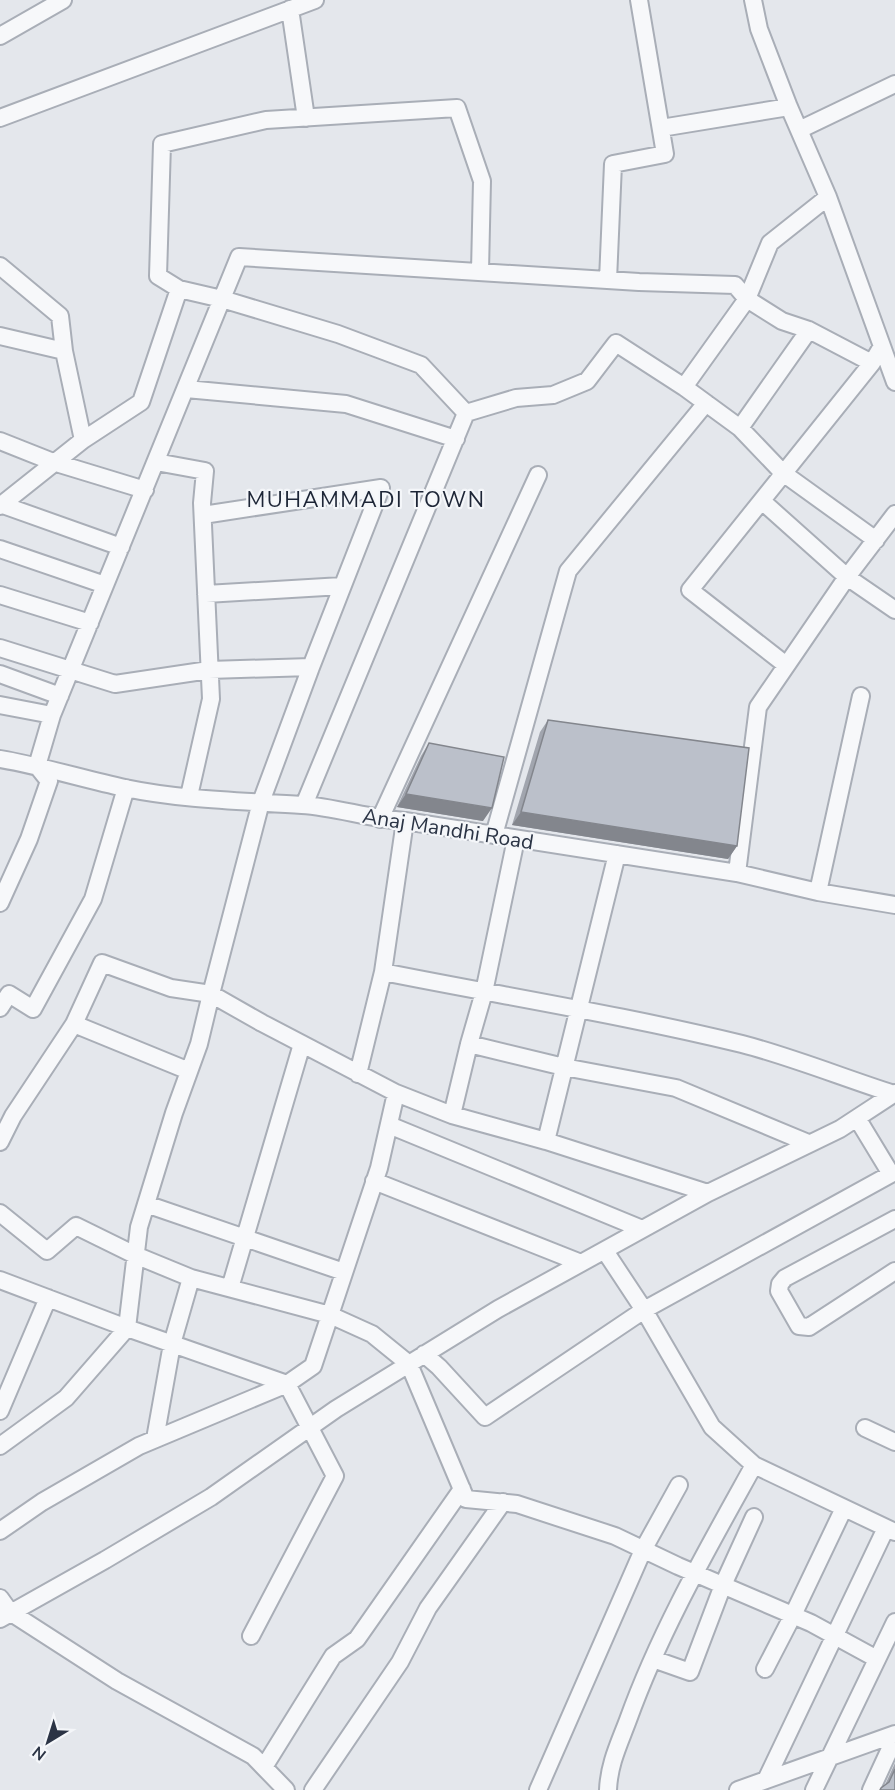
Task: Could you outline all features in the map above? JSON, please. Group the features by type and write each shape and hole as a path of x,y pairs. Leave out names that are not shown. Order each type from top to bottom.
{"street":[{"path":"0,36 63,0"},
{"path":"608,280 613,164 665,154 639,0"},
{"path":"753,0 759,29 789,107 828,196 894,375"},
{"path":"0,118 310,1"},
{"path":"290,9 306,118"},
{"path":"799,130 895,84"},
{"path":"661,128 789,107"},
{"path":"466,413 421,365 338,334 222,299 179,289 158,276 162,144 266,120 456,108 482,182 480,271"},
{"path":"684,387 747,299 770,243 828,196"},
{"path":"0,903 29,839 49,781 37,766 52,715 239,257 608,280 735,285 747,299 782,321 809,330 872,363"},
{"path":"0,266 60,316 64,351 83,440"},
{"path":"0,505 83,440 141,402 179,289"},
{"path":"740,428 809,330"},
{"path":"0,336 64,351"},
{"path":"466,413 516,398 553,395 587,381 616,343 684,387 740,428 783,473 876,540"},
{"path":"786,665 690,590 872,363 882,346"},
{"path":"186,390 346,404 456,439"},
{"path":"494,835 568,571 706,403"},
{"path":"304,805 466,413"},
{"path":"0,441 53,462 145,490"},
{"path":"156,462 205,471 203,515 211,699 189,796"},
{"path":"380,819 538,475"},
{"path":"0,1446 66,1398 127,1328 139,1227 199,1044 261,802 310,667 381,489 203,515"},
{"path":"762,501 847,577 895,610"},
{"path":"0,505 121,547"},
{"path":"737,873 758,707 847,577 895,514"},
{"path":"0,549 105,585"},
{"path":"206,594 342,586"},
{"path":"0,595 90,623"},
{"path":"0,648 115,684 209,670 310,667"},
{"path":"0,674 60,696"},
{"path":"818,892 861,696"},
{"path":"0,705 52,715"},
{"name":"Anaj Mandhi Road","path":"0,759 126,788 189,796 304,805 380,819 737,873 818,892 895,905"},
{"path":"0,1008 9,994 33,1009 93,898 126,788"},
{"path":"358,1074 383,972 405,821"},
{"path":"452,1115 484,992 516,839"},
{"path":"546,1141 617,854"},
{"path":"0,1142 13,1116 74,1024 102,963 171,988 212,994 358,1074 396,1093 452,1115 546,1141 708,1193"},
{"path":"383,972 579,1008 744,1045 894,1094"},
{"path":"74,1024 189,1071"},
{"path":"230,1288 302,1044"},
{"path":"469,1044 564,1067 676,1088 808,1143"},
{"path":"0,1531 42,1502 139,1446 286,1384 313,1366 374,1181 396,1093"},
{"path":"3,1610 105,1560 211,1497 336,1409 498,1309 708,1193 840,1129 894,1094"},
{"path":"424,1354 485,1417 644,1310 893,1177 857,1118"},
{"path":"389,1125 642,1229"},
{"path":"374,1181 581,1263"},
{"path":"146,1204 344,1272"},
{"path":"0,1214 47,1251 76,1226 135,1255 191,1278 330,1315 372,1334 409,1364 466,1499 517,1504 615,1536 836,1635 877,1659"},
{"path":"895,1219 785,1278 780,1284 779,1291 800,1326 809,1327 895,1272"},
{"path":"606,1251 644,1310 712,1427 754,1465 891,1530 836,1635 764,1782"},
{"path":"155,1439 172,1344 191,1278"},
{"path":"0,1280 286,1384 335,1476 250,1636"},
{"path":"0,1411 48,1298"},
{"path":"865,1428 895,1442"},
{"path":"608,1790 609,1772 639,1688 694,1573 754,1465"},
{"path":"538,1790 643,1550 679,1485"},
{"path":"264,1767 333,1656 357,1639 462,1489"},
{"path":"313,1790 400,1662 428,1608 503,1502"},
{"path":"765,1670 844,1508"},
{"path":"653,1659 690,1672 723,1585 754,1517"},
{"path":"3,1610 117,1681 253,1756 286,1790"},
{"path":"764,1782 814,1790 895,1622"},
{"path":"738,1790 895,1736"},
{"path":"870,1790 895,1736"}],"building":[{"path":"548,720 749,748 737,846 521,812"},
{"path":"429,743 504,757 492,808 406,794"},
{"path":"895,1769 895,1790 880,1790 889,1782"}],"district":[{"name":"MUHAMMADI TOWN","path":"366,499"}]}
